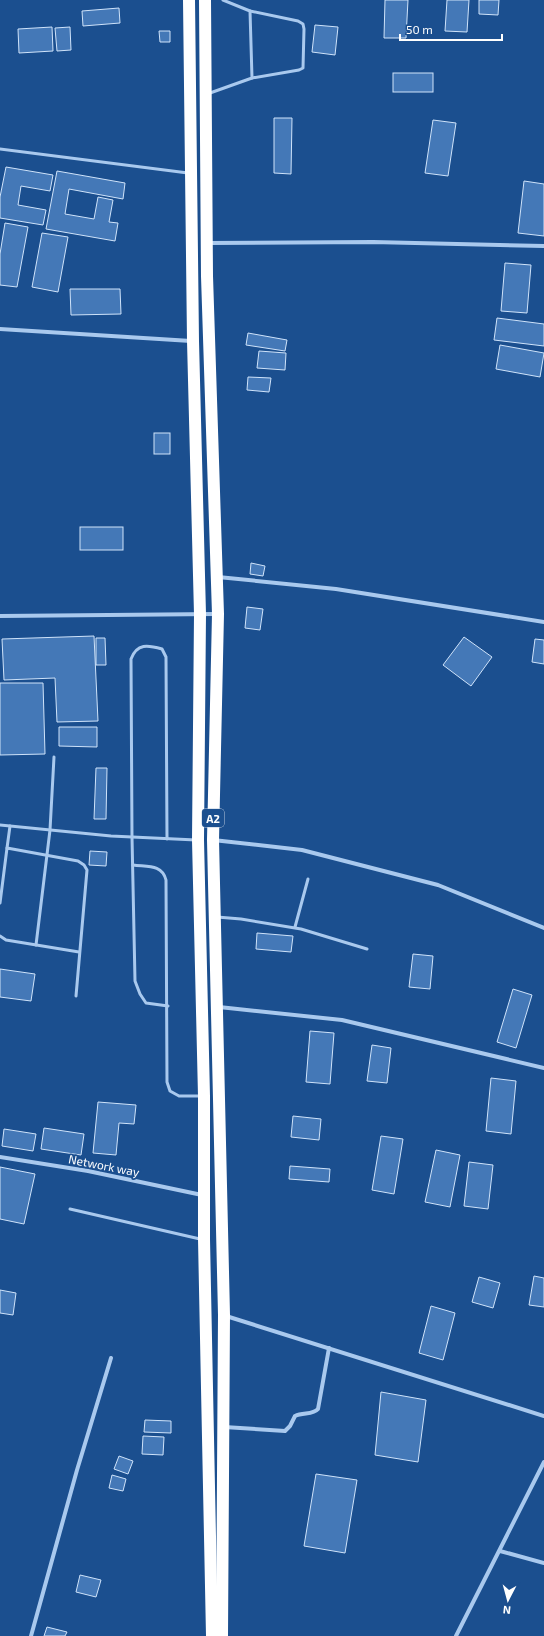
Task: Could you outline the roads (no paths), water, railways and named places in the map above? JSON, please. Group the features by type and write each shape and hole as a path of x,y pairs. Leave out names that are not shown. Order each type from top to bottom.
{"highway":[{"name":"A2","path":"189,0 193,341 200,614 198,840 204,1096 204,1240 212,1636"},
{"name":"A2","path":"205,0 207,243 218,614 213,840 224,1315 222,1636"}],"street":[{"path":"207,243 373,242 544,246"},
{"path":"0,329 193,341"},
{"path":"217,577 336,589 544,622"},
{"path":"0,616 218,614"},
{"path":"213,840 302,850 438,885 544,928"},
{"path":"217,1006 342,1020 544,1068"},
{"name":"Network way","path":"0,1157 88,1171 204,1195"},
{"path":"224,1315 544,1416"},
{"path":"224,1426 285,1431 290,1426 295,1416 301,1413 313,1413 316,1411 318,1408 329,1348"},
{"path":"31,1636 77,1470 111,1358"},
{"path":"456,1636 544,1462"},
{"path":"500,1551 544,1563"}],"lane":[{"path":"206,94 252,78 304,68 303,24 298,21 250,11 223,0"},
{"path":"250,11 252,78"},
{"path":"0,149 192,173"},
{"path":"167,838 166,657 162,649 152,646 141,647 134,651 131,659 132,837 135,981 140,994 146,1003 168,1006"},
{"path":"36,945 50,830 54,757"},
{"path":"0,825 132,837 198,840"},
{"path":"0,903 10,826"},
{"path":"7,848 78,861 84,864 87,870 76,996"},
{"path":"133,865 160,869 164,873 166,880 168,1006 167,1082 170,1091 179,1096 204,1096"},
{"path":"295,927 308,879"},
{"path":"214,917 241,919 295,927 367,949"},
{"path":"0,936 6,940 80,952"},
{"path":"70,1209 204,1240"}]}
